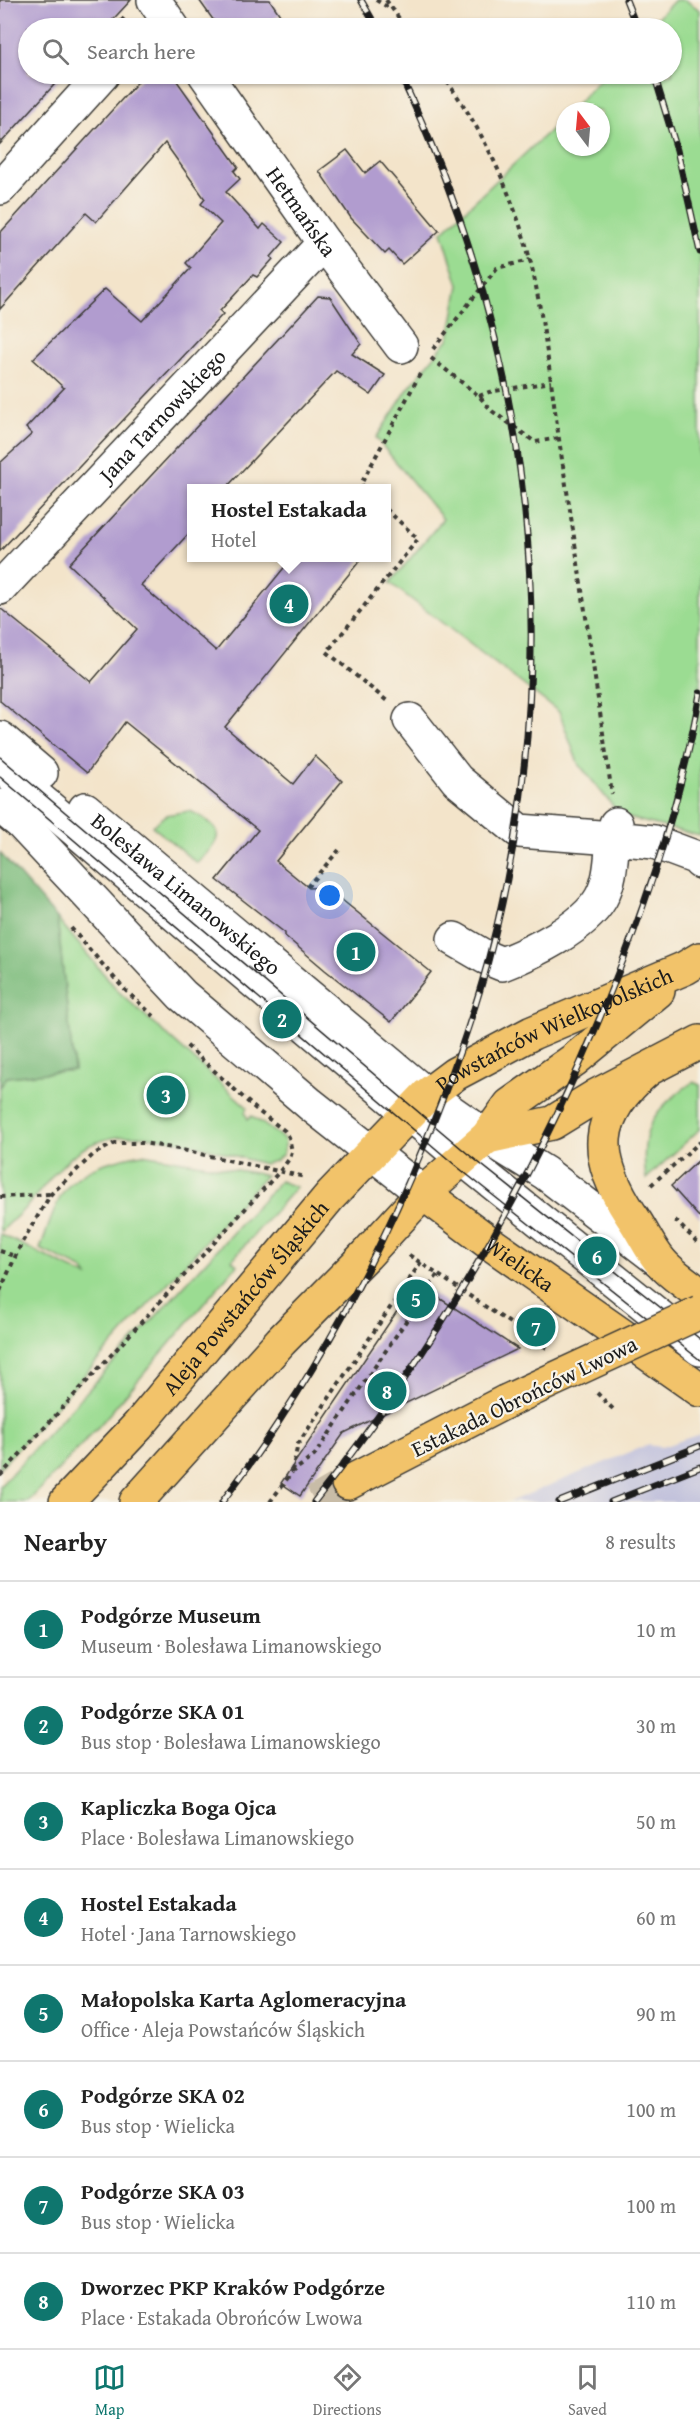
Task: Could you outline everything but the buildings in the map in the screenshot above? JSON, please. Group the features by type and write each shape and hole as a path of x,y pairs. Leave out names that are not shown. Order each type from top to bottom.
{"main road":[{"name":"Powstańców Wielkopolskich","path":"418,1104 455,1074 532,1033 692,964"},
{"name":"Powstańców Wielkopolskich","path":"423,1193 487,1137 510,1104 574,1060 692,964"},
{"name":"Powstańców Wielkopolskich","path":"487,1137 552,1123 596,1096 700,1042"},
{"name":"Powstańców Wielkopolskich","path":"647,1070 630,1084 613,1108 605,1132 604,1155 617,1195 661,1262"},
{"name":"Aleja Powstańców Śląskich","path":"66,1502 138,1426 330,1196 418,1104"},
{"path":"136,1502 281,1341 423,1193"},
{"name":"Wielicka","path":"423,1193 487,1241 700,1390"},
{"path":"661,1262 700,1295"},
{"name":"Estakada Obrońców Lwowa","path":"348,1483 505,1402 700,1312"}],"street":[{"path":"0,188 94,84"},
{"name":"Hetmańska","path":"212,84 324,243 415,351"},
{"name":"Jana Tarnowskiego","path":"0,588 324,243"},
{"path":"410,720 457,780 519,831 615,831 654,842 697,858 700,862"},
{"name":"Bolesława Limanowskiego","path":"0,738 418,1104"},
{"path":"0,766 346,1061 418,1104 487,1137 545,1173 661,1262"},
{"path":"0,806 21,823 182,995 371,1153"},
{"path":"454,939 502,964 527,955 575,925 595,907 602,897 609,876 615,831"},
{"path":"418,1104 462,1158 700,1350"},
{"name":"Wielicka","path":"371,1153 423,1193"}],"path":[{"path":"376,0 392,10"},
{"path":"386,0 398,18"},
{"path":"450,84 495,165 517,219 537,291 591,643 615,831"},
{"path":"361,484 415,351 438,341 497,268 530,260"},
{"path":"415,351 479,396 492,411 535,442 559,438"},
{"path":"479,396 489,392 551,382"},
{"path":"391,513 418,539 327,652 410,720"},
{"path":"307,887 339,850"},
{"path":"0,1476 290,1158 292,1152 289,1137 285,1131 258,1111"},
{"path":"652,1185 700,1142"},
{"path":"0,1290 15,1256 51,1194 94,1154 115,1143 143,1143 178,1149 308,1177"},
{"path":"0,1197 51,1194"},
{"path":"0,1251 15,1256"},
{"path":"406,1253 550,1350"},
{"path":"292,1472 298,1444 421,1262"},
{"path":"270,1502 292,1472 314,1456 438,1274"},
{"path":"590,1387 616,1412"}],"shaded area":[{"path":"700,1434 700,1502 509,1502 647,1445 662,1447"}],"green space":[{"path":"675,0 685,0 700,10 700,836 621,816 578,763 559,712 390,583 443,519 376,438 408,389 449,338 459,285 442,232 556,124 556,156 610,156 610,102 579,102 596,84 682,84 682,18 657,18"},
{"path":"189,811 208,822 216,829 217,834 214,844 197,863 152,826 166,815"},
{"path":"0,853 57,918 74,1070 7,1077 0,1087"},
{"path":"57,918 119,992 247,1107 245,1113 248,1119 252,1116 284,1139 283,1154 275,1161 264,1164 200,1146 153,1137 109,1138 80,1150 56,1172 2,1231 0,1230 0,1087 7,1077 74,1070"},
{"path":"693,1082 700,1085 700,1129 646,1179 645,1147 652,1122 667,1102"},
{"path":"142,1154 266,1175 0,1468 0,1234 88,1277 84,1270 40,1249 55,1209 68,1186 86,1172 108,1162"},
{"path":"280,1181 296,1187 232,1260 237,1265 99,1426 28,1502 0,1502 0,1486"}],"tunnel":[{"path":"315,1502 348,1483"}],"tram line":[{"path":"0,757 468,1154 700,1339"},
{"path":"0,777 455,1165 700,1360"}],"railway":[{"path":"361,0 371,18"},
{"path":"626,0 633,18"},
{"path":"222,1502 282,1416 336,1327 385,1234 436,1117 467,1031 487,965 512,851 527,737 531,623 525,511 508,400 482,290 446,181 404,84"},
{"path":"657,84 677,150 700,252"},
{"path":"314,1502 359,1444 441,1323 515,1196 548,1131 608,998 637,924 674,810 700,693"},
{"path":"559,1502 700,1446"},
{"path":"611,1502 700,1467"}],"place":[{"name":"Hostel Estakada","path":"289,604"},
{"name":"Podgórze Museum","path":"356,952"},
{"name":"Podgórze SKA 01","path":"282,1019"},
{"name":"Kapliczka Boga Ojca","path":"166,1095"},
{"name":"Podgórze SKA 02","path":"597,1256"},
{"name":"Małopolska Karta Aglomeracyjna","path":"416,1299"},
{"name":"Podgórze SKA 03","path":"536,1327"},
{"name":"Dworzec PKP Kraków Podgórze","path":"387,1391"}]}
